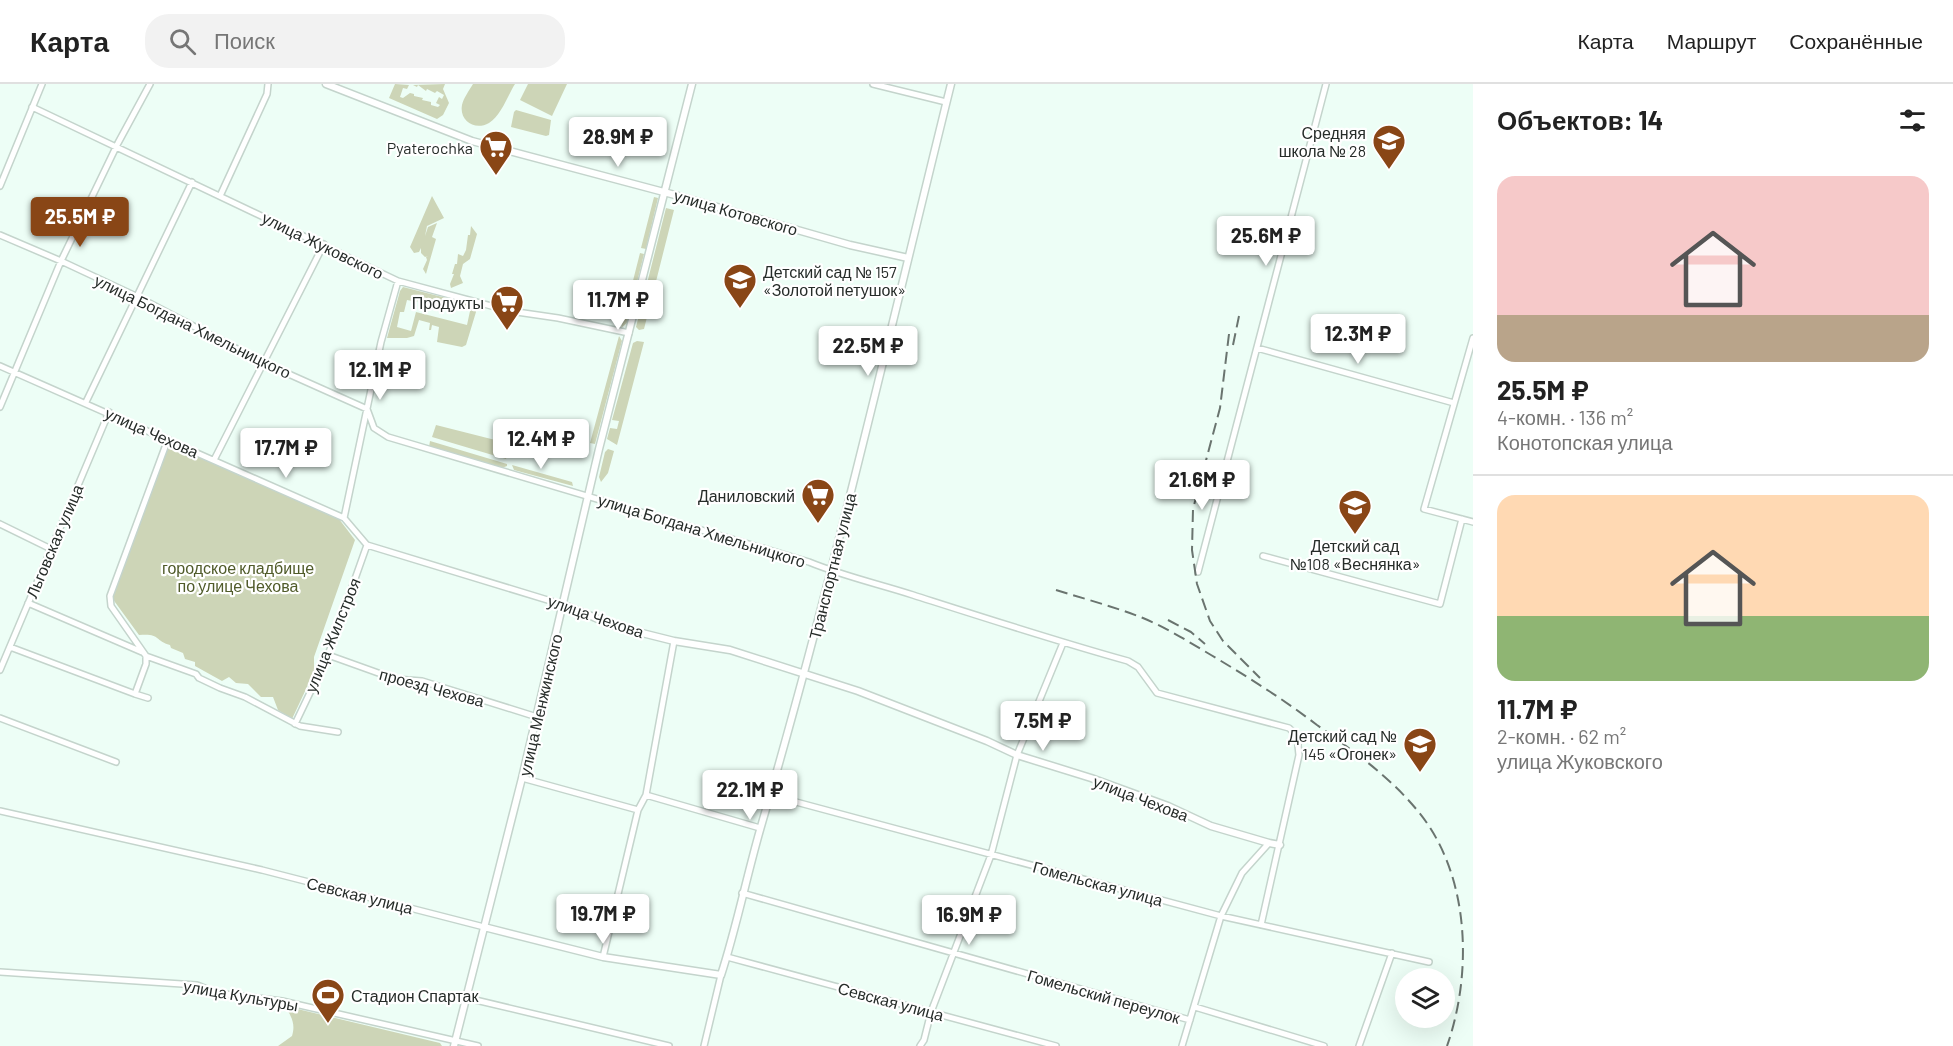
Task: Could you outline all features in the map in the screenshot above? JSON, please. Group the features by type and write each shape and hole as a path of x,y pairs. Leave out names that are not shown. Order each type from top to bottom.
{"street":[{"path":"0,186 42,84"},
{"path":"0,407 61,261 150,84"},
{"path":"220,196 267,94 268,84"},
{"name":"улица Котовского","path":"326,84 472,141 850,245 908,258"},
{"name":"улица Менжинского","path":"454,1043 522,778 589,496 692,84"},
{"path":"873,84 946,102"},
{"name":"Транспортная улица","path":"704,1046 742,892 805,674 892,334 908,258 951,84"},
{"path":"1198,572 1326,84"},
{"name":"улица Жуковского","path":"32,107 398,281 510,311 630,333"},
{"path":"86,402 192,182"},
{"name":"улица Богдана Хмельницкого","path":"0,236 138,297 264,363 367,409 374,428 388,437 809,562 830,571 1128,661 1138,667 1157,693 1289,728 1297,736 1299,755 1280,845"},
{"path":"214,460 324,244"},
{"path":"344,518 381,342 398,281"},
{"path":"1473,338 1424,509 1473,522"},
{"path":"1257,348 1454,403"},
{"name":"улица Чехова","path":"0,366 86,402 344,518 367,545 564,605 618,627 674,641 730,650 858,691 1017,755 1091,778 1168,806 1211,826 1280,845"},
{"name":"Льговская улица","path":"0,670 108,412"},
{"path":"135,694 146,664 144,654 111,606 110,596 168,439"},
{"path":"1263,556 1440,604 1462,519"},
{"path":"0,524 51,549"},
{"name":"улица Жилстроя","path":"295,724 328,655 367,545"},
{"path":"28,603 144,654 196,674 199,678 245,697 295,724 338,732"},
{"path":"603,957 638,810 646,795 674,641"},
{"path":"920,1046 991,855 1017,755 1063,643"},
{"path":"10,646 148,698"},
{"name":"проезд Чехова","path":"328,655 395,679 422,681 537,717"},
{"path":"0,718 117,762"},
{"path":"522,778 638,810"},
{"path":"646,795 760,828"},
{"name":"Гомельская улица","path":"770,795 1221,916 1429,962"},
{"name":"Севская улица","path":"0,811 262,870 603,957 721,975"},
{"path":"1182,1046 1221,916 1242,873 1269,843"},
{"path":"1261,925 1280,845"},
{"name":"Гомельский переулок","path":"742,892 1190,1020"},
{"path":"1358,1045 1392,953"},
{"name":"Севская улица","path":"727,957 1056,1046"},
{"name":"улица Культуры","path":"0,972 196,985 217,993 282,1000 454,1043 478,1046"},
{"path":"466,998 669,1046"},
{"name":"Гомельский переулок","path":"1195,1007 1324,1046"}],"green space":[{"path":"395,84 409,85 407,89 403,88 400,97 403,98 410,93 414,94 438,107 440,105 436,103 439,97 442,99 444,95 413,85 445,84 443,89 449,103 443,115 437,119 389,98"},
{"path":"473,84 515,84 497,116 484,125 469,123 463,116 462,105"},
{"path":"528,84 567,84 552,116 520,100"},
{"path":"516,110 551,120 549,135 511,127"},
{"path":"432,196 444,218 427,226 425,236 428,227 437,223 432,237 436,239 426,274 423,269 428,256 425,257 421,253 421,248 419,252 414,253 410,247"},
{"path":"654,197 658,198 646,249 641,248"},
{"path":"666,208 674,210 644,329 639,330 636,327"},
{"path":"471,226 477,234 470,259 463,264 460,276 463,283 451,288 450,284 454,274 452,274 457,264 458,254 463,256 466,250"},
{"path":"640,253 644,254 627,323 621,328"},
{"path":"403,287 474,305 476,312 466,345 462,347 437,342 439,327 432,325 429,330 430,323 419,320 414,336 387,338","holes":["425,298 470,311 467,325 416,312 411,331 397,327 400,312 404,312 407,300 417,302 418,300 424,301"]},
{"path":"619,336 622,341 595,444 590,443"},
{"path":"644,342 617,445 607,439 610,428 617,429 619,421 612,420 633,343"},
{"path":"436,425 511,444 506,459 432,437"},
{"path":"430,441 507,464 507,466 502,468 429,447"},
{"name":"городское кладбище по улице Чехова","path":"169,442 339,519 355,540 314,657 314,672 292,719 278,710 273,697 261,697 248,684 236,683 229,677 222,681 195,666 195,662 185,659 183,653 171,648 170,645 156,637 139,635 112,598"},
{"path":"608,449 614,451 608,473 601,482 599,477 605,452"},
{"path":"512,465 572,482 573,486 514,470"},
{"name":"Стадион Спартак","path":"289,1007 440,1043 442,1046 278,1046 292,1036 293,1026 288,1011"}],"railway":[{"path":"1233,345 1239,316"},
{"path":"1229,334 1220,408 1193,509 1192,550 1197,584 1210,621 1223,641 1260,678"},
{"path":"1056,590 1143,618 1225,663 1278,697 1357,754 1406,797 1435,835 1448,863 1457,893 1462,924 1461,987 1447,1046"},
{"path":"1168,620 1191,632 1205,644"}],"place":[{"name":"Средняя школа № 28","path":"1389,170"},
{"name":"Pyaterochka","path":"496,176"},
{"name":"Детский сад № 157 «Золотой петушок»","path":"740,309"},
{"name":"Продукты","path":"507,331"},
{"name":"Даниловский","path":"818,524"},
{"name":"Детский сад №108 «Веснянка»","path":"1355,535"},
{"name":"Детский сад № 145 «Огонек»","path":"1420,773"},
{"name":"Стадион Спартак","path":"328,1024"}]}
